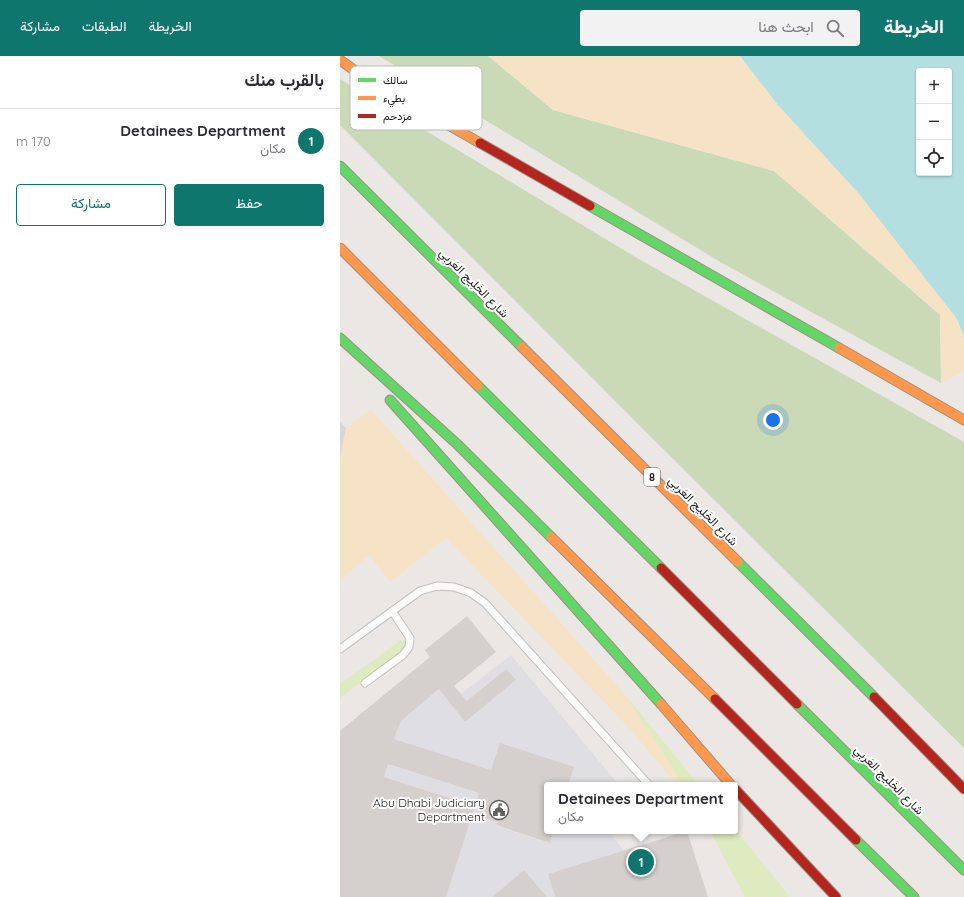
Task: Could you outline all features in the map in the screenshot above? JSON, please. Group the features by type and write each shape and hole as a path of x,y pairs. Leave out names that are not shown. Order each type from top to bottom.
{"main road":[{"path":"340,60 350,67"},
{"path":"457,130 964,420"},
{"name":"شارع الخَلِيج العَربِي","path":"340,166 835,658 964,789"},
{"name":"شارع الخَلِيج العَربِي","path":"340,248 964,870"},
{"path":"340,338 457,444 914,897"},
{"path":"340,343 372,379"},
{"path":"382,391 640,680 728,782"},
{"path":"738,793 836,897"},
{"path":"738,794 782,853"}],"lane":[{"path":"340,649 420,591 437,586 454,587 471,592 486,603 646,782"},
{"path":"365,683 403,655 409,647 410,638 392,611"}],"green space":[{"path":"379,56 488,56 553,110 774,171 940,315 941,383 722,263 482,118 482,66 396,66"},
{"path":"340,79 350,85 350,130 425,130 637,258 964,442 964,748 646,432 340,125"},
{"path":"401,640 408,643 405,650 340,698 340,684"},
{"path":"626,696 697,782 681,782"},
{"path":"738,833 790,897 745,897 712,834 738,834"}],"sand":[{"path":"488,56 740,56 778,105 860,195 957,319 964,337 964,371 941,383 940,314 774,171 553,110"},
{"path":"371,410 626,696 681,782 674,782 630,729 446,538 390,582 369,555 340,580 340,456 346,428"}],"shaded area":[{"path":"340,422 346,428 340,456"},
{"path":"511,655 617,782 553,782 491,770 394,739 401,721 439,689 465,722 516,680 506,669 467,701 461,694"},
{"path":"388,764 479,793 476,803 481,805 478,816 497,822 496,826 549,843 552,834 611,834 624,851 548,874 555,897 547,897 524,870 492,897 446,897 475,806 384,777"}],"water":[{"path":"740,56 964,56 964,337 957,319 860,195 778,105"}],"building":[{"path":"467,616 496,652 454,686 467,701 506,669 516,680 465,722 439,689 401,721 394,739 491,770 500,743 574,767 569,782 544,782 544,834 552,834 550,843 496,825 497,822 478,816 481,805 476,804 479,793 388,764 384,777 475,806 446,897 340,897 340,731 430,657 425,650"},
{"path":"677,834 688,834 708,897 555,897 548,874"},
{"path":"524,870 547,897 492,897"}],"traffic: fast":[{"path":"340,166 522,347"},
{"path":"590,206 839,348"},
{"path":"340,338 457,444 551,537"},
{"path":"478,386 661,568"},
{"path":"390,400 661,704"},
{"path":"738,562 874,697"},
{"path":"797,704 964,870"},
{"path":"856,840 914,897"}],"traffic: slow":[{"path":"340,60 350,67"},
{"path":"457,130 480,143"},
{"path":"340,248 478,386"},
{"path":"522,347 738,562"},
{"path":"839,348 964,420"},
{"path":"551,537 715,699"},
{"path":"661,704 728,782"}],"traffic: jam":[{"path":"480,143 590,206"},
{"path":"661,568 797,704"},
{"path":"874,697 964,789"},
{"path":"715,699 856,840"},
{"path":"738,792 836,897"}],"place":[{"name":"Abu Dhabi Judiciary Department","path":"499,810"},
{"name":"Detainees Department","path":"641,862"}]}
